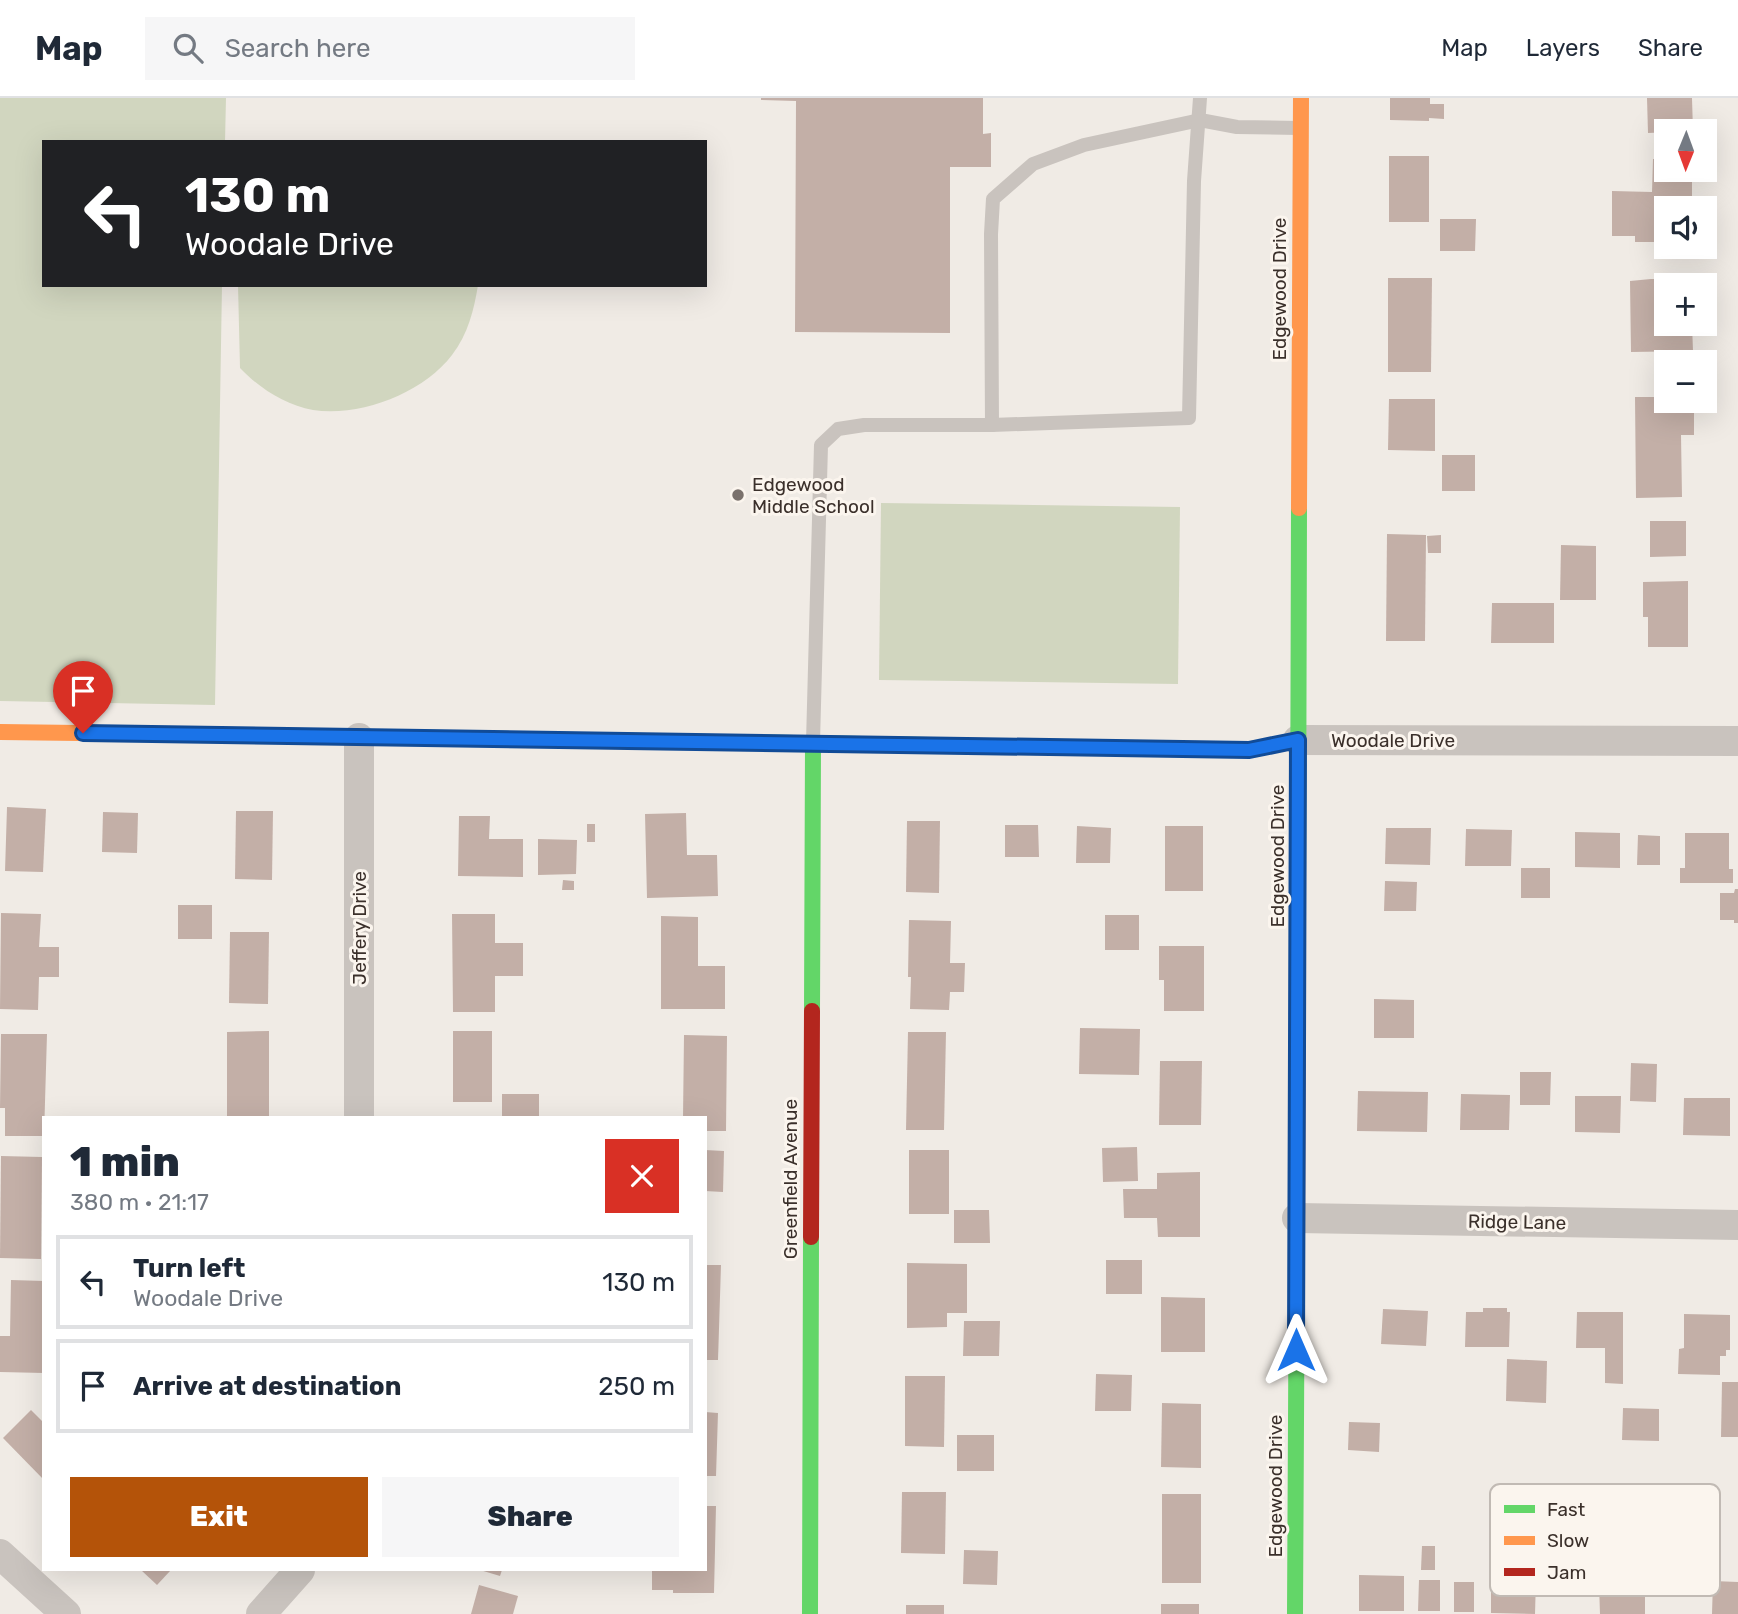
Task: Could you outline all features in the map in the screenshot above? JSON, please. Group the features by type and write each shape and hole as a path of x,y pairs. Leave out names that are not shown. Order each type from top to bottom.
{"street":[{"name":"Edgewood Drive","path":"1295,1614 1301,98"},
{"name":"Woodale Drive","path":"0,732 1249,750 1298,740 1738,741"},
{"name":"Jeffery Drive","path":"359,738 359,1116"},
{"name":"Greenfield Avenue","path":"810,1614 813,744"},
{"name":"Ridge Lane","path":"1297,1218 1738,1225"},
{"path":"0,1554 66,1614"},
{"path":"261,1614 299,1571"}],"lane":[{"path":"813,744 821,445 838,429 864,425 992,425 1189,418 1194,181 1200,98"},
{"path":"992,425 993,199 1033,164 1084,145 1200,120 1237,127 1301,128"}],"green space":[{"path":"0,98 226,98 225,140 42,140 42,287 222,287 215,705 0,701"},
{"path":"238,287 478,287 466,330 458,347 440,369 408,391 370,406 332,411 303,408 264,389 240,368"},
{"path":"881,503 1180,507 1178,684 879,680"}],"building":[{"path":"761,98 983,98 983,134 991,133 991,167 950,167 950,333 795,332 796,101"},
{"path":"1390,98 1430,98 1430,104 1444,104 1444,119 1390,120"},
{"path":"1647,98 1692,98 1693,119 1654,119 1654,133 1648,133"},
{"path":"1389,156 1429,156 1429,222 1389,222"},
{"path":"1653,159 1654,182 1692,182 1692,196 1654,196 1654,242 1635,242 1635,236 1612,236 1612,191 1652,192"},
{"path":"1440,219 1476,219 1475,251 1440,251"},
{"path":"1388,278 1432,278 1431,372 1388,372"},
{"path":"1654,279 1654,336 1692,336 1693,350 1631,352 1630,281"},
{"path":"1635,397 1654,397 1654,413 1694,413 1694,435 1681,435 1682,497 1636,498"},
{"path":"1389,399 1435,399 1435,451 1388,450"},
{"path":"1442,455 1475,455 1475,491 1442,491"},
{"path":"1650,521 1686,521 1686,556 1650,557"},
{"path":"1387,534 1426,535 1425,641 1386,641"},
{"path":"1441,535 1441,553 1428,553 1427,536"},
{"path":"1561,545 1596,546 1596,600 1560,600"},
{"path":"1688,581 1688,647 1648,647 1648,617 1643,617 1643,582"},
{"path":"1492,603 1554,603 1554,643 1491,643"},
{"path":"7,807 46,809 43,872 5,871"},
{"path":"236,811 273,811 272,880 235,879"},
{"path":"103,812 138,813 137,853 102,852"},
{"path":"686,813 687,855 717,855 718,896 647,898 645,814"},
{"path":"459,816 490,816 489,839 523,839 523,877 458,876"},
{"path":"907,821 940,821 939,893 906,892"},
{"path":"587,824 595,824 595,842 587,842"},
{"path":"1005,825 1038,825 1039,857 1005,857"},
{"path":"1077,826 1111,828 1110,863 1076,863"},
{"path":"1165,826 1203,826 1203,891 1165,891"},
{"path":"1386,828 1431,828 1430,865 1385,864"},
{"path":"1466,829 1512,830 1511,866 1465,866"},
{"path":"1575,832 1620,833 1620,868 1575,867"},
{"path":"1685,833 1729,833 1729,869 1733,869 1733,883 1680,883 1680,868 1685,868"},
{"path":"1638,835 1660,836 1660,865 1637,865"},
{"path":"538,839 577,840 576,874 538,875"},
{"path":"1521,868 1550,868 1550,898 1521,898"},
{"path":"563,880 574,881 574,890 562,890"},
{"path":"1385,881 1417,882 1416,911 1384,911"},
{"path":"1735,889 1738,889 1738,923 1734,923 1734,920 1720,920 1720,893 1734,893"},
{"path":"178,905 212,905 212,939 178,939"},
{"path":"1,913 41,914 39,947 59,947 59,977 39,977 38,1010 0,1009"},
{"path":"452,914 495,914 495,943 523,943 523,976 495,976 495,1012 453,1012"},
{"path":"1105,915 1139,915 1139,950 1105,950"},
{"path":"661,916 698,917 698,966 725,966 725,1009 661,1009"},
{"path":"909,920 951,921 950,963 965,963 964,992 950,992 949,1010 910,1009"},
{"path":"230,932 269,932 268,1004 229,1003"},
{"path":"1159,946 1204,946 1204,1011 1164,1011 1164,980 1159,980"},
{"path":"1374,999 1414,1000 1414,1038 1374,1038"},
{"path":"1080,1028 1140,1029 1139,1075 1079,1074"},
{"path":"269,1031 269,1116 227,1116 227,1032"},
{"path":"453,1031 492,1031 492,1102 453,1102"},
{"path":"908,1032 946,1032 944,1130 906,1130"},
{"path":"1,1034 47,1034 42,1136 5,1136 5,1108 0,1108"},
{"path":"684,1035 727,1036 726,1131 707,1131 707,1116 683,1116"},
{"path":"1160,1061 1202,1061 1201,1125 1159,1125"},
{"path":"1631,1063 1657,1064 1656,1102 1630,1101"},
{"path":"1520,1072 1551,1072 1550,1105 1520,1105"},
{"path":"1358,1091 1428,1092 1427,1132 1357,1131"},
{"path":"502,1094 539,1094 539,1116 502,1116"},
{"path":"1461,1094 1510,1095 1509,1130 1460,1130"},
{"path":"1575,1096 1621,1096 1620,1133 1575,1132"},
{"path":"1684,1098 1730,1098 1730,1136 1683,1135"},
{"path":"1137,1147 1138,1181 1103,1182 1102,1148"},
{"path":"707,1150 724,1151 723,1192 707,1191"},
{"path":"909,1150 949,1150 949,1214 909,1214"},
{"path":"1,1156 42,1157 41,1259 0,1258"},
{"path":"1200,1172 1200,1237 1158,1237 1157,1218 1124,1218 1123,1189 1157,1189 1157,1173"},
{"path":"954,1210 989,1210 990,1243 954,1243"},
{"path":"1106,1260 1142,1260 1142,1294 1106,1294"},
{"path":"907,1263 967,1264 967,1313 947,1313 947,1327 907,1328"},
{"path":"707,1265 721,1265 718,1360 707,1360"},
{"path":"11,1280 42,1281 42,1373 0,1372 0,1336 10,1336"},
{"path":"1161,1297 1205,1298 1205,1352 1161,1352"},
{"path":"1483,1308 1507,1308 1507,1312 1510,1312 1509,1347 1465,1347 1466,1312 1483,1312"},
{"path":"1383,1309 1428,1311 1426,1346 1381,1344"},
{"path":"1577,1312 1623,1312 1623,1384 1605,1383 1605,1348 1576,1348"},
{"path":"1684,1314 1730,1315 1730,1350 1726,1350 1726,1356 1720,1356 1720,1375 1678,1374 1679,1349 1684,1348"},
{"path":"964,1321 1000,1321 999,1356 963,1356"},
{"path":"1507,1359 1547,1361 1546,1403 1506,1401"},
{"path":"1096,1374 1132,1375 1131,1411 1095,1411"},
{"path":"905,1376 945,1376 944,1447 905,1446"},
{"path":"1722,1382 1738,1382 1738,1437 1721,1437"},
{"path":"1162,1403 1201,1404 1201,1468 1161,1467"},
{"path":"1623,1408 1659,1409 1659,1441 1622,1440"},
{"path":"31,1410 42,1421 42,1478 3,1438"},
{"path":"707,1412 718,1413 716,1476 707,1476"},
{"path":"1349,1422 1380,1423 1379,1452 1348,1450"},
{"path":"957,1435 994,1435 994,1471 957,1471"},
{"path":"902,1492 946,1492 945,1554 901,1553"},
{"path":"1162,1494 1201,1494 1201,1583 1162,1583"},
{"path":"707,1506 716,1506 714,1593 652,1590 652,1571 707,1571"},
{"path":"1422,1546 1435,1546 1435,1570 1421,1570"},
{"path":"964,1550 998,1551 997,1585 963,1584"},
{"path":"142,1571 170,1571 157,1585"},
{"path":"483,1571 502,1571 500,1576"},
{"path":"1359,1575 1404,1576 1404,1611 1359,1611"},
{"path":"1419,1580 1440,1580 1440,1611 1418,1611"},
{"path":"1720,1581 1738,1582 1738,1614 1712,1614 1713,1596 1720,1596"},
{"path":"1454,1582 1474,1582 1474,1612 1454,1612"},
{"path":"479,1585 518,1596 513,1614 471,1614"},
{"path":"1491,1596 1536,1596 1535,1614 1491,1613"},
{"path":"1599,1596 1645,1596 1645,1614 1600,1614"},
{"path":"1161,1604 1199,1604 1199,1614 1161,1614"},
{"path":"906,1605 944,1605 944,1614 906,1614"}],"traffic: fast":[{"path":"1298,883 1299,508"},
{"path":"306,736 928,745"},
{"path":"812,1011 813,745"},
{"path":"1295,1614 1297,1228"},
{"path":"810,1614 811,1237"}],"traffic: slow":[{"path":"1299,508 1301,98"},
{"path":"0,732 306,736"},
{"path":"928,745 1249,750 1298,740"}],"traffic: jam":[{"path":"1297,1228 1298,883"},
{"path":"811,1237 812,1011"}],"place":[{"name":"Edgewood Middle School","path":"738,495"}],"route":[{"path":"83,733 1249,750 1298,740 1296,1350"}]}
